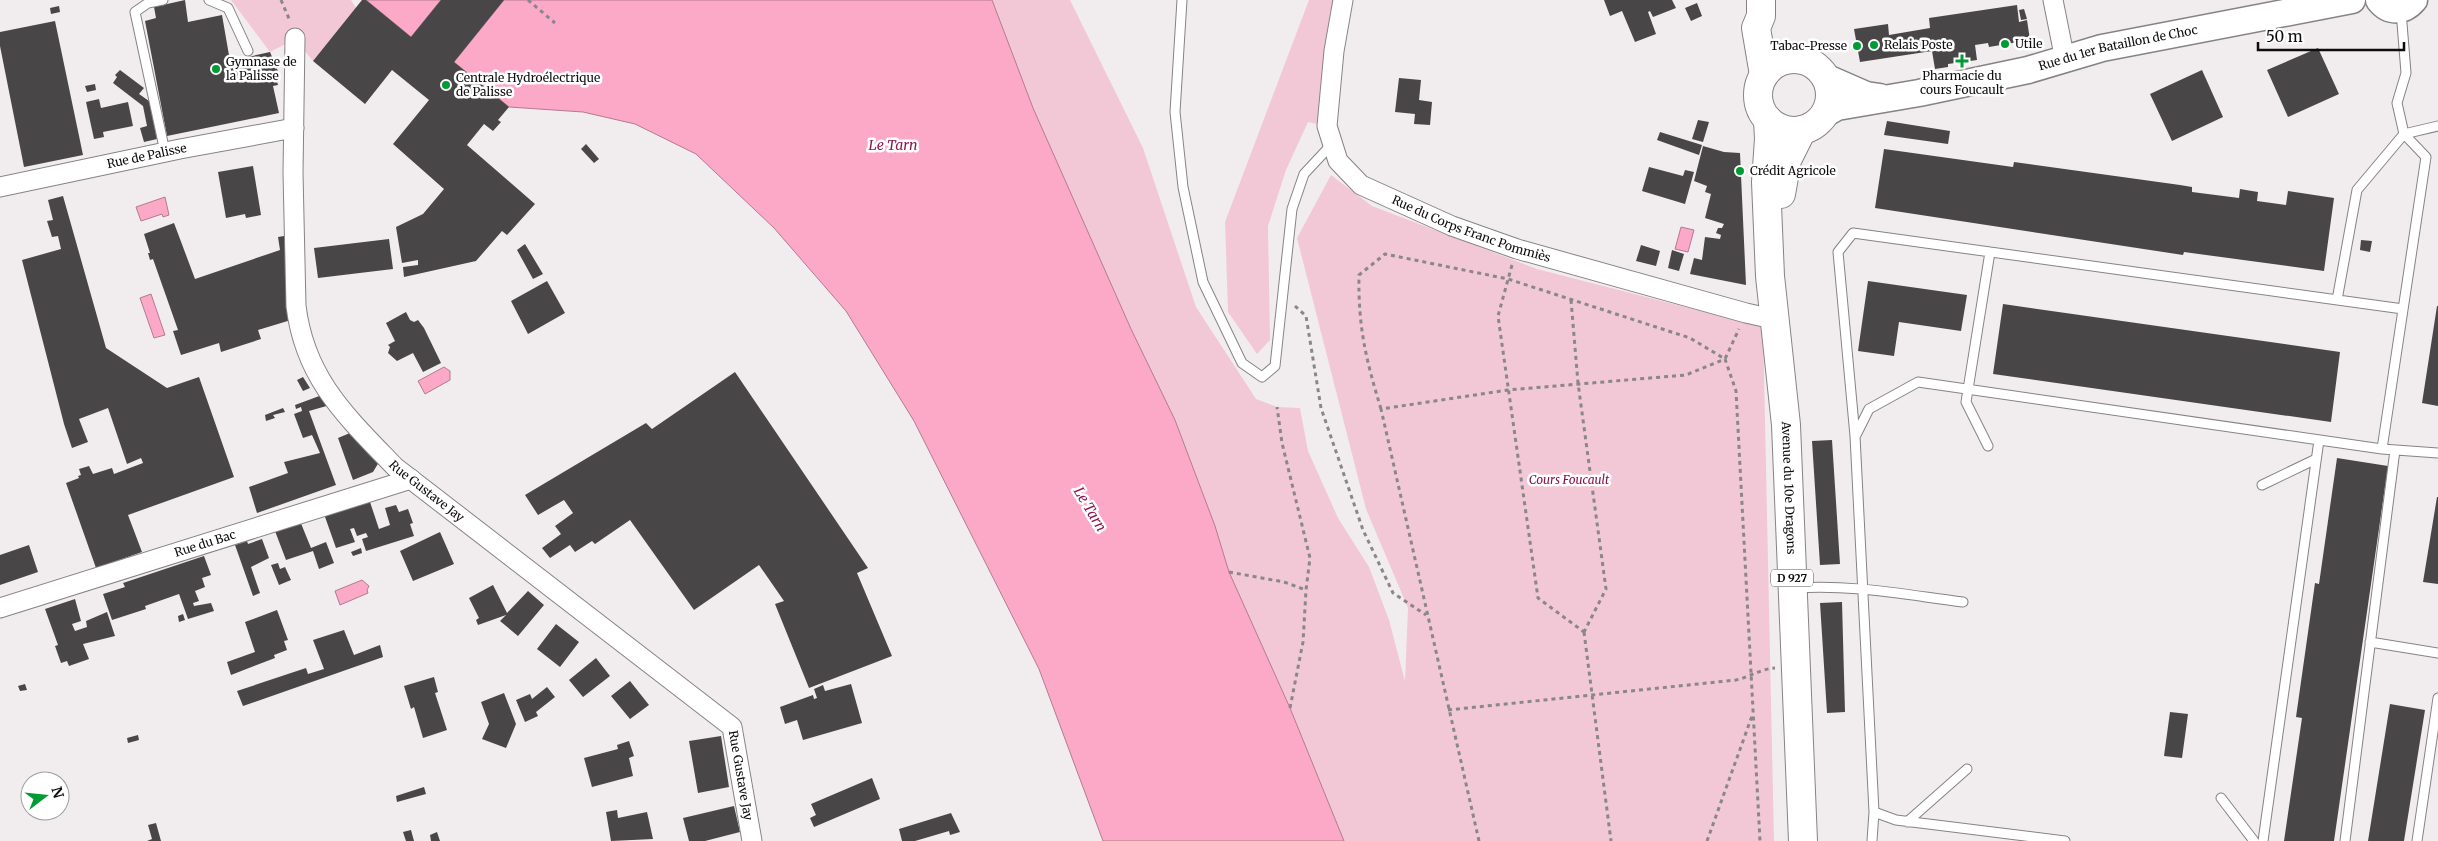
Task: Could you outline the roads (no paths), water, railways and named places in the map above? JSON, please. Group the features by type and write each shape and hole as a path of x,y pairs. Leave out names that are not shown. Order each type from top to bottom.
{"main road":[{"path":"1761,8 1774,38 1795,58 1813,64 1827,78 1831,93 1826,113 1816,124 1802,130 1782,129 1768,120 1759,102 1759,90 1764,74 1756,28 1761,8"},
{"path":"1764,74 1779,62 1795,58"},
{"name":"Avenue du 10e Dragons","path":"1768,120 1769,139 1766,182 1770,276 1786,425 1798,666 1803,841"},
{"name":"Avenue du 10e Dragons","path":"1774,315 1780,276 1782,182 1787,160 1802,130"}],"street":[{"name":"Rue du Corps Franc Pommiès","path":"1343,0 1334,51 1327,126 1338,161 1361,185 1452,226 1517,249 1746,313 1764,317 1774,315"},
{"path":"2052,0 2065,60"},
{"name":"Rue du 1er Bataillon de Choc","path":"1826,113 1837,106 2028,70 2102,48 2352,0"},
{"name":"Rue Gustave Jay","path":"295,38 296,306 305,349 323,385 362,432 395,466 732,727 752,841"},
{"name":"Rue du 1er Bataillon de Choc","path":"1827,78 1866,95 1885,98"},
{"name":"Rue de Palisse","path":"0,187 165,152 294,128"},
{"name":"Rue du Bac","path":"0,608 411,479"}],"lane":[{"path":"163,0 148,3 135,12 165,152"},
{"path":"208,0 228,8 248,51"},
{"path":"1182,0 1175,112 1183,187 1203,282 1242,363 1262,377 1275,366 1292,209 1304,174 1333,144"},
{"path":"2382,449 2426,157 2404,134 2397,103 2406,73 2398,3"},
{"path":"2337,300 2356,190 2404,134 2438,126"},
{"path":"1872,841 1874,812 1855,436 1838,252 1853,233 2403,309"},
{"path":"1988,446 1966,402 1990,252"},
{"path":"1855,436 1869,409 1918,382 2382,449 2438,453"},
{"path":"2263,841 2314,460 2319,440"},
{"path":"2344,841 2395,450"},
{"path":"2262,485 2314,460"},
{"path":"1793,588 1820,586 1863,589 1963,602"},
{"path":"2370,642 2438,653"},
{"path":"2417,841 2438,698"},
{"path":"1907,822 1967,769"},
{"path":"2221,798 2254,841"},
{"path":"1874,812 1907,822 2065,841"}],"water":[{"path":"366,0 441,0 411,37"},
{"name":"Le Tarn","path":"504,0 992,0 1033,108 1131,329 1175,420 1215,526 1229,572 1290,708 1344,841 1103,841 1039,669 914,421 846,311 774,228 696,154 635,124 583,112 509,107 454,62"},
{"path":"165,197 169,215 163,217 162,214 141,221 136,207"},
{"path":"1681,227 1694,230 1688,252 1675,249"},
{"path":"151,294 165,335 154,338 140,298"},
{"path":"444,367 450,371 450,380 425,394 418,381"},
{"path":"362,580 369,586 368,593 340,605 335,591"}],"place":[{"name":"Utile","path":"2005,44"},
{"name":"Relais Poste","path":"1874,45"},
{"name":"Tabac-Presse","path":"1857,46"},
{"name":"Pharmacie du cours Foucault","path":"1962,61"},
{"name":"Gymnase de la Palisse","path":"216,69"},
{"name":"Centrale Hydroélectrique de Palisse","path":"446,85"},
{"name":"Crédit Agricole","path":"1740,171"}],"park label":[{"name":"Cours Foucault","path":"1569,480"}]}
